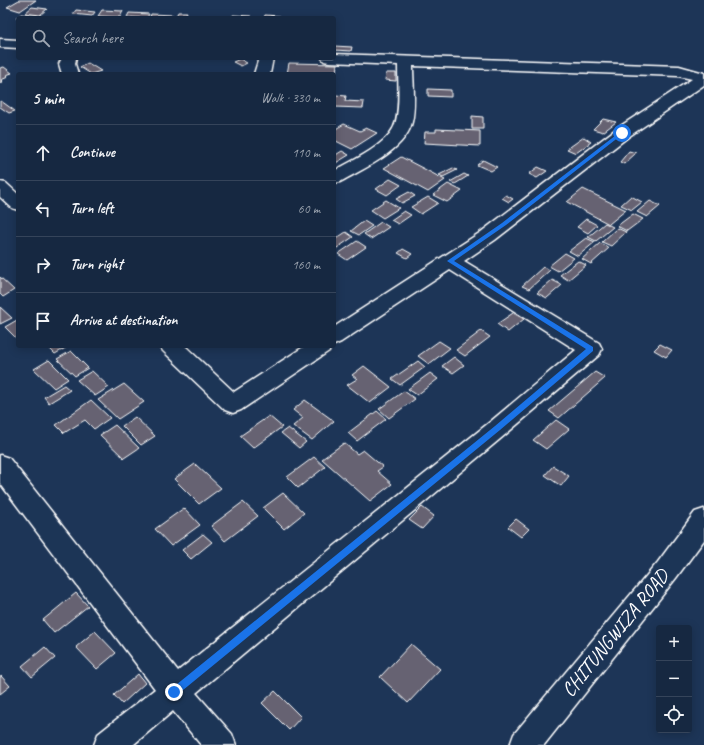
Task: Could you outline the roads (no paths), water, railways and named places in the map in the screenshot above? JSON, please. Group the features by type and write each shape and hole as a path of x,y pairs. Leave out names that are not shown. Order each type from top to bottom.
{"street":[{"path":"0,43 16,44"},
{"path":"336,58 679,71 704,78 622,133 504,224 336,336"},
{"path":"68,60 70,72"},
{"path":"262,72 266,60"},
{"path":"336,177 376,154 390,144 399,132 404,122 406,62"},
{"path":"0,187 16,202"},
{"path":"109,745 498,428 590,349 450,261"},
{"path":"173,348 233,404 318,348"},
{"path":"0,466 52,530 174,692 221,745"},
{"name":"CHITUNGWIZA ROAD","path":"524,745 667,570 704,520"}]}
